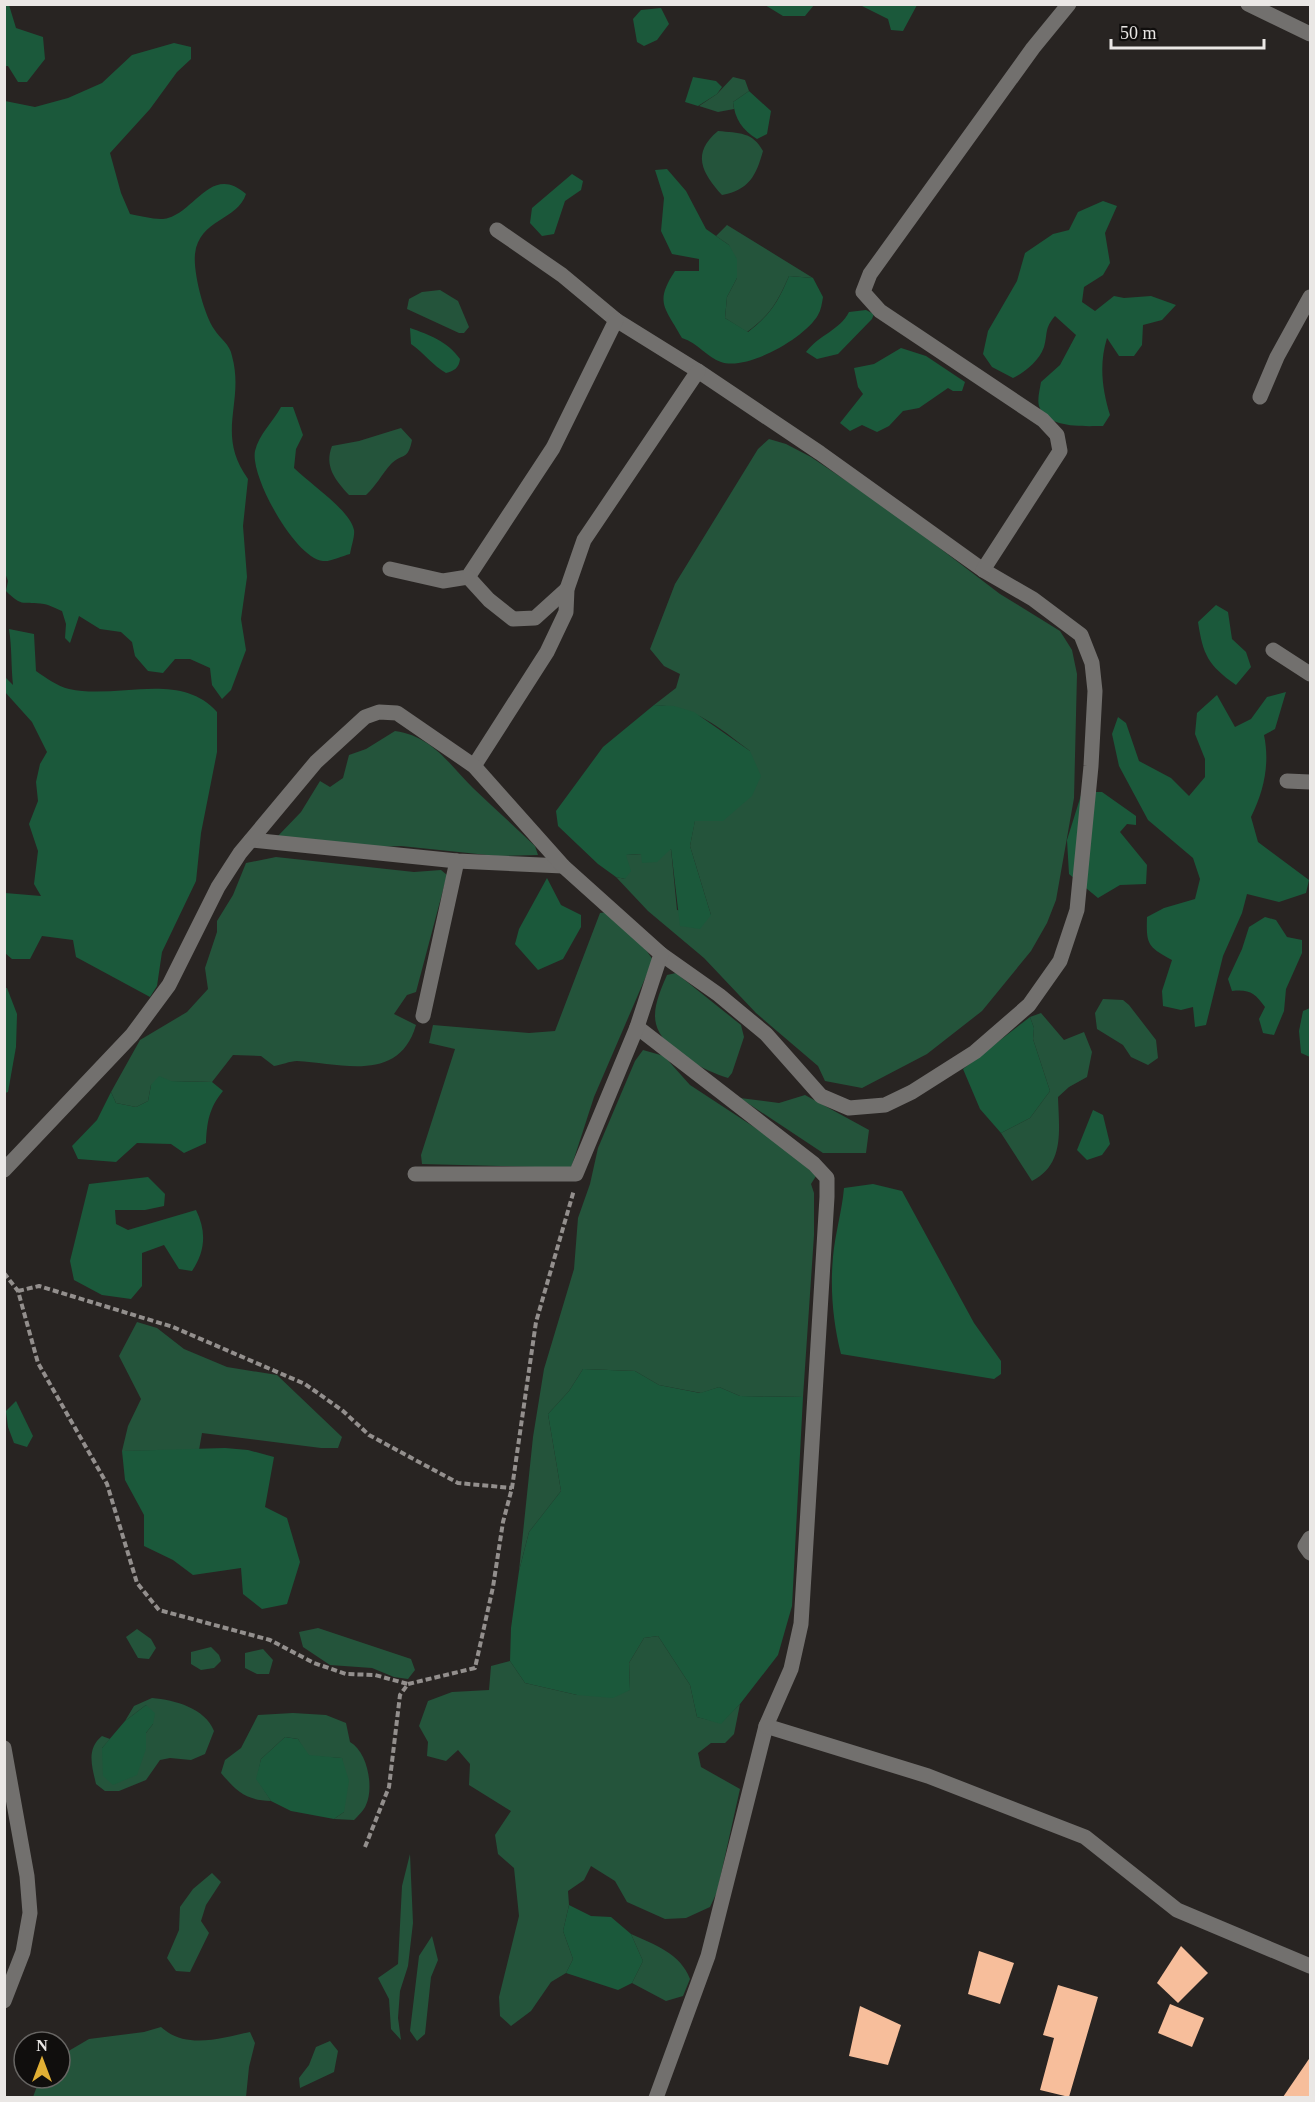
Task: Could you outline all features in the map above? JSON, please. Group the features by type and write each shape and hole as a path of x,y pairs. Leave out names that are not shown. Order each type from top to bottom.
{"street":[{"path":"983,570 1050,470 1060,451 1057,435 1043,420 880,311 863,292 870,274 1033,48 1069,4"},
{"path":"1248,4 1311,34"},
{"path":"4,1170 132,1035 169,985 218,887 251,840 316,762 365,717 379,712 397,713 474,766 563,866 661,954 719,995 766,1034 821,1096 849,1108 885,1105 912,1092 975,1052 1029,1005 1060,961 1077,910 1085,849 1095,691 1092,663 1081,635 1033,599 983,570 820,453 698,371 616,320 562,275 497,230"},
{"path":"1260,397 1285,342 1311,297"},
{"path":"390,568 443,581 468,577 553,448 616,320"},
{"path":"474,766 547,652 566,612 567,589 584,540 698,371"},
{"path":"468,577 489,600 513,619 535,618 567,589"},
{"path":"1273,650 1311,674"},
{"path":"1287,781 1311,782"},
{"path":"251,840 457,861 563,866"},
{"path":"423,1016 457,861"},
{"path":"415,1174 576,1174 615,1073 637,1027 661,954"},
{"path":"637,1027 814,1164 827,1179 801,1624 791,1669 766,1726 708,1956 656,2097"},
{"path":"1311,1538 1305,1546 1311,1553"},
{"path":"766,1726 928,1776 1085,1837 1177,1910 1311,1966"},
{"path":"4,1748 27,1876 30,1912 23,1952 4,2001"}],"path":[{"path":"4,1273 18,1291 38,1363 107,1484 137,1583 159,1610 270,1640 314,1663 346,1674 375,1675 408,1684 476,1668 493,1587 503,1522 512,1488 536,1322 574,1196 576,1174"},
{"path":"18,1291 39,1286 173,1327 305,1384 343,1411 369,1435 458,1483 512,1488"},
{"path":"365,1847 389,1787 400,1695 408,1684"}],"green space":[{"path":"4,5 9,5 16,28 43,37 45,59 27,82 18,82 8,66 5,66"},
{"path":"765,5 814,5 805,16 783,16"},
{"path":"860,5 917,5 903,31 891,30 888,19"},
{"path":"661,8 669,24 657,40 644,46 637,42 633,19 641,10"},
{"path":"174,43 191,47 191,59 177,72 150,109 110,153 121,193 130,214 155,219 168,218 187,207 214,186 223,184 234,186 246,194 242,203 204,234 198,242 195,254 197,282 207,314 232,356 235,373 233,447 238,462 248,479 243,526 247,577 241,619 246,650 231,690 222,699 212,685 210,668 190,659 175,659 163,673 148,671 135,656 132,642 121,632 100,629 79,616 70,643 65,638 66,624 62,611 46,605 16,600 6,591 8,581 4,570 5,101 35,107 68,98 102,83 132,55"},
{"path":"693,77 716,81 722,87 717,94 698,106 685,102"},
{"path":"733,77 745,80 749,91 733,102 734,109 718,112 699,106 717,94"},
{"path":"749,91 771,111 767,134 757,139 743,128 733,102"},
{"path":"718,131 739,133 750,137 763,151 750,180 739,190 722,195 709,179 702,163 704,147"},
{"path":"667,169 686,191 706,229 729,245 737,259 737,278 727,297 725,318 748,332 773,307 789,276 813,278 823,297 822,304 818,315 801,333 760,357 732,364 716,360 682,338 664,305 665,291 675,271 699,271 699,259 672,254 661,231 664,198 655,170"},
{"path":"572,174 583,181 581,190 565,201 554,234 542,236 530,223 532,208"},
{"path":"1103,201 1117,206 1105,233 1110,263 1103,275 1084,287 1082,302 1095,311 1114,296 1124,298 1151,296 1176,305 1162,320 1143,325 1142,345 1134,356 1119,356 1107,338 1102,377 1110,415 1103,426 1067,425 1050,419 1043,413 1038,403 1041,382 1060,365 1076,335 1055,316 1048,328 1044,347 1039,357 1013,378 992,367 983,354 988,331 1017,281 1025,253 1053,234 1069,230 1078,212"},
{"path":"727,225 813,278 789,276 772,307 747,332 725,318 727,297 737,278 729,245 716,236"},
{"path":"440,290 458,301 469,327 464,333 459,333 407,309 409,299 422,292"},
{"path":"866,310 874,314 872,319 838,354 817,359 806,352 840,323 849,312"},
{"path":"410,328 444,343 460,359 457,367 446,373 437,367 411,344"},
{"path":"901,348 926,356 965,382 962,391 953,391 948,388 919,408 903,411 889,426 877,432 862,425 850,431 840,423 863,394 858,387 854,368 874,364"},
{"path":"281,407 293,407 303,435 296,449 294,468 337,506 351,522 354,532 350,554 326,561 312,557 288,532 267,497 255,463 255,451"},
{"path":"401,428 412,440 409,451 391,464 366,495 349,495 332,472 329,460 332,446 359,441"},
{"path":"769,439 786,444 811,457 891,511 1000,594 1060,631 1072,650 1077,674 1074,798 1056,900 1047,923 1031,951 982,1011 927,1054 862,1088 825,1081 818,1066 756,1013 704,958 648,911 616,877 625,879 626,855 642,854 642,863 671,849 677,910 711,915 690,846 695,820 750,751 706,719 682,709 654,705 676,688 680,674 664,666 650,649 675,584 758,449"},
{"path":"1216,605 1228,612 1232,639 1246,652 1251,667 1236,685 1213,665 1202,643 1198,622"},
{"path":"9,629 34,634 36,671 65,688 88,691 167,689 185,692 202,699 217,712 217,752 201,833 196,881 162,952 157,986 150,997 76,957 73,940 42,936 30,959 12,959 5,953 5,893 41,896 34,884 38,851 29,824 38,801 36,782 40,764 47,752 32,722 5,692 5,677 13,685"},
{"path":"1286,692 1275,729 1264,735 1265,777 1251,817 1258,842 1309,880 1306,893 1279,902 1247,894 1242,913 1223,956 1206,1025 1195,1027 1193,1007 1181,1010 1163,1006 1162,991 1172,960 1150,944 1147,934 1147,917 1164,908 1195,899 1200,879 1193,858 1148,820 1119,766 1112,734 1118,717 1126,723 1139,761 1171,778 1189,796 1205,777 1205,759 1195,734 1197,713 1217,695 1235,727 1251,719 1267,697"},
{"path":"654,705 674,706 694,712 750,751 761,776 752,796 723,821 695,821 690,846 711,915 700,929 680,926 671,849 657,862 642,863 641,854 626,855 631,871 625,879 616,877 598,864 558,826 556,811 603,747"},
{"path":"395,731 419,739 439,752 473,788 535,846 538,855 497,856 401,846 335,849 276,838 301,812 320,781 330,787 343,778 349,755 366,749"},
{"path":"1082,792 1102,792 1136,816 1136,825 1127,824 1120,832 1147,865 1146,884 1120,885 1098,898 1069,874 1067,840"},
{"path":"276,857 414,872 441,870 447,875 416,992 407,995 394,1014 416,1025 408,1044 396,1056 382,1063 366,1066 297,1061 274,1066 261,1056 233,1055 212,1082 171,1081 151,1085 148,1101 136,1107 116,1103 111,1092 140,1040 187,1012 208,989 205,968 217,932 217,921 233,895 246,863"},
{"path":"547,878 561,905 581,915 581,927 563,959 538,970 515,944 519,929"},
{"path":"608,912 644,947 653,960 594,1097 571,1168 422,1164 421,1155 455,1049 429,1043 433,1025 529,1033 555,1031 600,913"},
{"path":"1265,917 1276,920 1287,937 1302,940 1302,953 1286,989 1284,1011 1274,1035 1263,1033 1259,1019 1265,1007 1261,1002 1247,991 1232,991 1228,979 1249,927"},
{"path":"676,973 741,1025 744,1037 732,1073 728,1078 686,1058 675,1050 660,1033 655,1018 658,999 667,975"},
{"path":"5,988 7,988 17,1014 16,1047 8,1092 5,1093"},
{"path":"1103,999 1123,1000 1129,1005 1156,1040 1158,1058 1148,1065 1131,1057 1123,1045 1097,1029 1095,1013"},
{"path":"1310,1008 1310,1057 1301,1053 1299,1031 1303,1011"},
{"path":"1041,1013 1064,1040 1084,1032 1092,1052 1087,1077 1069,1087 1058,1097 1059,1134 1055,1156 1043,1174 1032,1181 1001,1133 1030,1118 1050,1091 1033,1039 1034,1028 1030,1017"},
{"path":"1030,1017 1034,1028 1033,1039 1050,1091 1030,1118 1001,1133 980,1109 963,1069"},
{"path":"643,1050 664,1056 690,1085 786,1148 816,1176 811,1184 814,1193 814,1235 803,1397 740,1396 719,1387 701,1393 659,1385 635,1371 583,1369 569,1391 548,1414 561,1491 529,1532 519,1571 533,1437 544,1369 574,1269 578,1218 590,1184 598,1148 635,1061"},
{"path":"159,1076 171,1081 212,1082 223,1091 210,1116 206,1143 184,1153 171,1144 137,1143 116,1162 78,1159 72,1146 97,1120 111,1092 116,1103 136,1107 148,1101 151,1085"},
{"path":"805,1095 869,1130 866,1153 823,1153 740,1098 779,1103"},
{"path":"1093,1110 1103,1115 1110,1144 1102,1155 1087,1160 1077,1150"},
{"path":"148,1177 165,1194 164,1206 145,1210 115,1210 116,1224 128,1230 196,1210 202,1226 203,1242 200,1257 192,1271 179,1269 164,1245 142,1253 142,1286 131,1299 102,1295 74,1280 70,1261 89,1184"},
{"path":"873,1184 902,1191 974,1323 1001,1361 1001,1374 994,1379 841,1354 834,1318 832,1269 844,1188"},
{"path":"137,1322 157,1328 184,1349 227,1367 277,1375 342,1437 338,1448 321,1448 202,1433 199,1450 122,1451 128,1426 141,1399 119,1356"},
{"path":"583,1369 635,1371 659,1385 700,1393 719,1387 740,1396 803,1397 792,1606 778,1655 740,1704 721,1724 697,1717 690,1685 658,1636 644,1638 629,1663 630,1690 613,1698 577,1695 525,1683 510,1661 511,1628 519,1571 529,1532 561,1491 548,1414 569,1391"},
{"path":"16,1401 33,1436 27,1447 14,1443 8,1427 6,1411"},
{"path":"225,1448 248,1450 274,1457 265,1507 287,1518 300,1562 287,1604 262,1609 243,1594 241,1568 193,1575 173,1560 144,1546 144,1515 125,1480 122,1451"},
{"path":"318,1628 411,1659 415,1670 408,1679 394,1677 372,1668 330,1665 303,1647 299,1632"},
{"path":"137,1629 151,1639 156,1648 149,1659 138,1658 126,1637"},
{"path":"658,1636 690,1685 697,1717 721,1723 740,1704 734,1734 725,1743 711,1743 698,1753 701,1767 740,1789 717,1892 710,1907 686,1918 665,1919 627,1902 615,1881 591,1866 584,1880 568,1891 569,1905 563,1931 573,1959 566,1973 551,1982 531,2011 511,2026 500,2016 499,1997 519,1916 514,1868 498,1854 495,1835 511,1811 469,1785 470,1764 458,1750 446,1761 427,1756 428,1742 419,1726 428,1701 452,1692 489,1690 491,1666 510,1661 525,1683 577,1695 630,1690 629,1663 644,1638"},
{"path":"211,1647 219,1655 221,1661 214,1668 201,1670 191,1664 191,1652"},
{"path":"263,1649 273,1660 269,1674 257,1674 245,1668 245,1653"},
{"path":"152,1698 179,1703 204,1716 214,1731 205,1754 191,1760 170,1758 160,1760 146,1780 119,1791 105,1791 96,1784 92,1758 94,1746 102,1736 110,1739 102,1748 146,1749 146,1733 153,1724 146,1705 125,1721 134,1706"},
{"path":"146,1705 155,1713 153,1724 146,1733 146,1749 137,1775 113,1785 103,1776 102,1748 125,1721"},
{"path":"293,1713 326,1715 346,1723 350,1742 365,1762 369,1780 366,1805 354,1820 334,1819 344,1812 342,1758 308,1756 298,1739 285,1737 261,1759 257,1779 271,1801 248,1797 221,1773 225,1760 241,1748 258,1715"},
{"path":"285,1737 298,1739 309,1755 342,1758 349,1781 344,1812 334,1819 291,1811 271,1801 256,1779 261,1759"},
{"path":"410,1854 413,1923 408,1966 400,1991 398,2018 401,2040 391,2029 389,1999 378,1978 398,1964 402,1886"},
{"path":"212,1873 221,1882 206,1905 201,1921 209,1933 190,1972 176,1971 167,1958 179,1930 180,1907 193,1889"},
{"path":"569,1905 591,1916 611,1917 631,1934 643,1961 632,1983 618,1990 566,1973 573,1959 563,1931"},
{"path":"631,1934 666,1951 686,1970 690,1979 683,1996 666,2001 632,1983 643,1961"},
{"path":"432,1936 438,1960 431,1977 425,2034 417,2041 410,2031 419,1956"},
{"path":"161,2027 181,2038 204,2040 250,2032 255,2043 249,2067 246,2097 33,2097 36,2090 72,2090 72,2049 89,2039 144,2032"},
{"path":"330,2041 338,2051 334,2072 300,2088 299,2078 309,2065 316,2047"}],"building":[{"path":"1181,1946 1208,1973 1178,2003 1157,1983"},
{"path":"979,1951 1014,1963 1000,2004 968,1994"},
{"path":"1058,1985 1098,1997 1069,2097 1040,2090 1054,2038 1043,2035"},
{"path":"1170,2004 1204,2018 1192,2047 1158,2033"},
{"path":"860,2006 901,2025 888,2065 849,2056"},
{"path":"1311,2056 1311,2097 1283,2097"}]}
